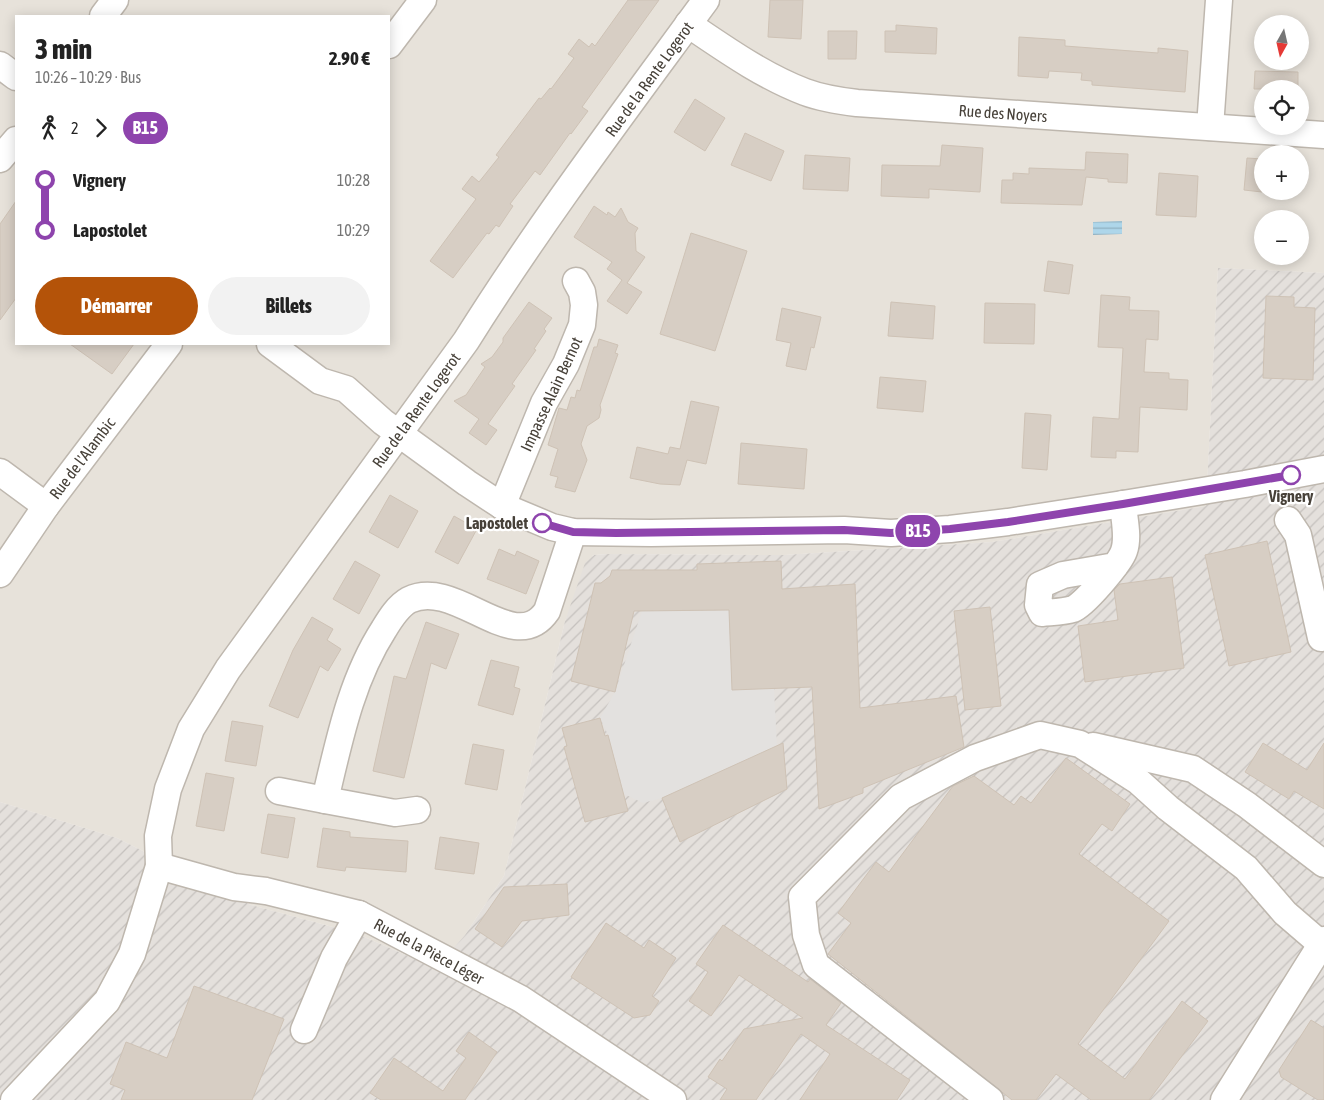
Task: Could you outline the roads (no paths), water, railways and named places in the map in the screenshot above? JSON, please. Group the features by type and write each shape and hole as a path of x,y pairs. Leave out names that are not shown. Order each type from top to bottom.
{"street":[{"path":"104,15 115,0"},
{"path":"390,44 423,0"},
{"name":"Rue de la Rente Logerot","path":"159,866 158,836 168,789 176,763 191,729 205,705 228,669 466,341 494,296 548,218 706,0"},
{"path":"1210,128 1219,0"},
{"name":"Rue des Noyers","path":"688,24 779,80 805,92 831,99 857,103 1324,135"},
{"path":"0,65 15,76"},
{"path":"0,159 15,141"},
{"name":"Impasse Alain Bernot","path":"502,506 544,403 566,364 582,325 584,305 582,292 576,281"},
{"name":"Rue de l'Alambic","path":"0,574 46,506 168,345"},
{"path":"271,345 320,381 346,389 383,422 502,506 552,527 573,532 650,533 844,530 891,533 950,529 1123,504 1324,469"},
{"path":"0,472 46,506"},
{"path":"1115,566 1124,551 1126,531 1123,504"},
{"path":"1288,520 1298,536 1321,638"},
{"path":"325,800 342,727 355,688 368,656 393,614 407,601 420,596 434,596 452,600 510,626 523,627 534,624 547,611 573,532"},
{"path":"990,1100 816,965 806,936 802,897 901,797 975,758 1040,735 1193,768 1247,805 1324,864"},
{"path":"1080,744 1138,781 1168,808 1246,868 1285,913 1323,942 1224,1100"},
{"path":"279,791 395,813 417,810"},
{"path":"14,1100 107,1001 132,954 159,866"},
{"name":"Rue de la Pièce Léger","path":"159,866 234,887 266,891 359,914 521,999 673,1100"},
{"path":"304,1030 334,958 359,914"}],"water":[{"path":"1122,221 1122,234 1093,235 1093,222"}],"place":[{"name":"Vignery","path":"1291,475"},
{"name":"Lapostolet","path":"542,523"}]}
